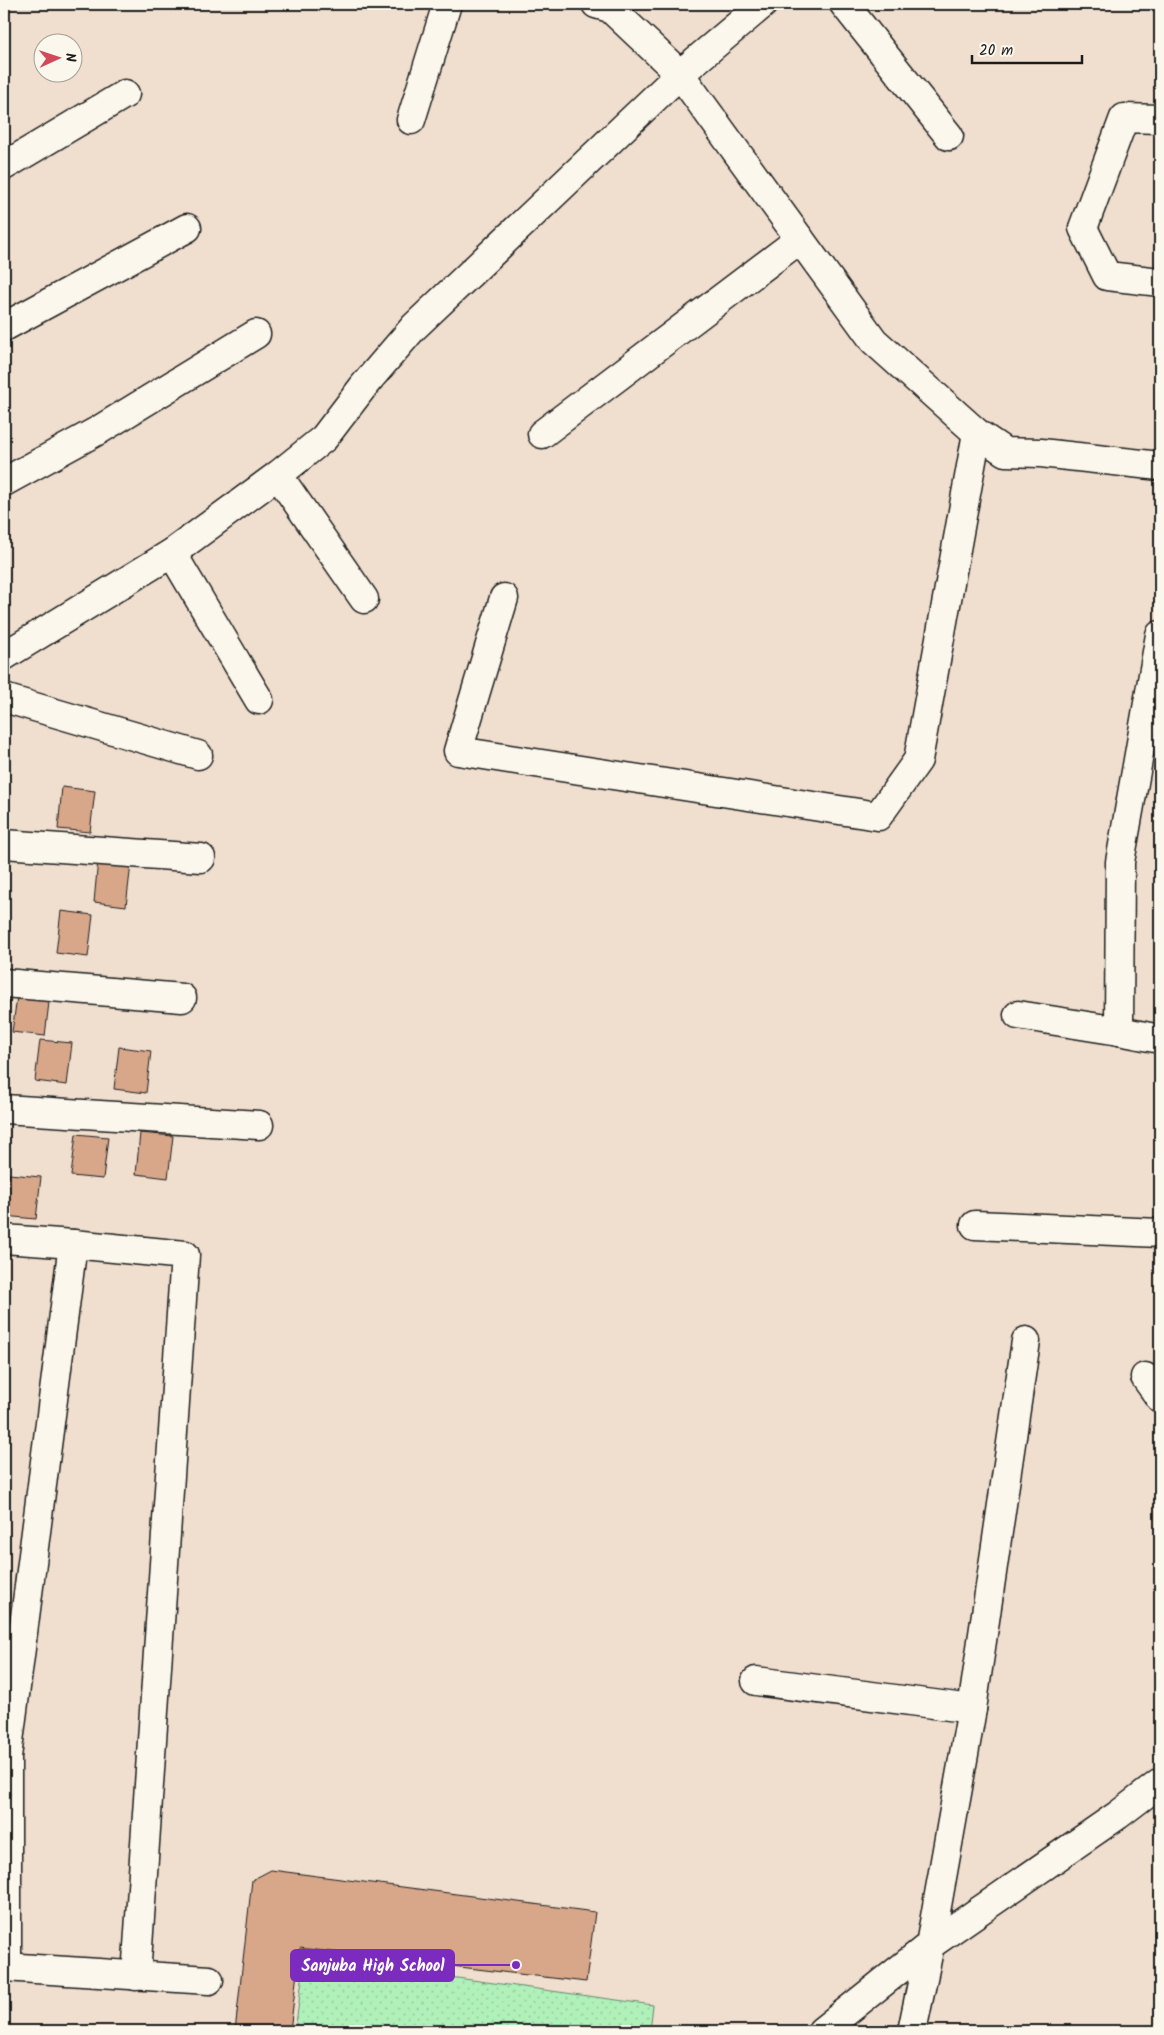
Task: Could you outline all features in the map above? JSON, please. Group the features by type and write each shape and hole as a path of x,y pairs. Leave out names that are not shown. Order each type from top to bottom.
{"street":[{"path":"411,120 447,4"},
{"path":"596,4 610,8 680,74 874,341 977,433 1005,452 1041,453 1160,466"},
{"path":"4,656 172,553 278,475 324,438 366,383 414,327 680,74 763,4"},
{"path":"844,4 949,136"},
{"path":"4,166 124,94"},
{"path":"1160,119 1124,118 1084,228 1107,276 1160,282"},
{"path":"4,327 187,228"},
{"path":"542,434 800,239"},
{"path":"4,482 99,430 256,334"},
{"path":"504,598 458,751 878,816 918,760 977,433"},
{"path":"278,475 364,600"},
{"path":"172,553 259,700"},
{"path":"1119,1031 1120,862 1160,635"},
{"path":"4,698 198,756"},
{"path":"4,844 201,858"},
{"path":"4,982 182,998"},
{"path":"1018,1015 1160,1038"},
{"path":"4,1109 259,1125"},
{"path":"975,1225 1160,1233"},
{"path":"4,1239 185,1255 136,1976"},
{"path":"73,1244 7,1757 5,1967 209,1980"},
{"path":"912,2031 930,1945 972,1708 1026,1341"},
{"path":"756,1681 972,1708"},
{"path":"822,2031 930,1945 1118,1816 1160,1783"}],"green space":[{"path":"305,1957 653,2005 650,2031 295,2031"}],"building":[{"path":"62,787 95,791 90,832 58,829"},
{"path":"98,860 131,864 126,906 94,902"},
{"path":"61,911 93,915 88,957 56,953"},
{"path":"4,990 11,991 6,1033 4,1032"},
{"path":"18,990 50,994 45,1036 12,1032"},
{"path":"40,1040 72,1043 67,1085 35,1081"},
{"path":"119,1047 151,1051 146,1093 114,1089"},
{"path":"140,1133 173,1136 168,1178 136,1174"},
{"path":"76,1134 108,1137 103,1179 71,1176"},
{"path":"9,1174 41,1177 36,1219 4,1216"},
{"path":"271,1870 595,1912 586,1982 300,1948 290,2031 235,2031 252,1880"}],"place":[{"name":"Sanjuba High School","path":"516,1965"}]}
